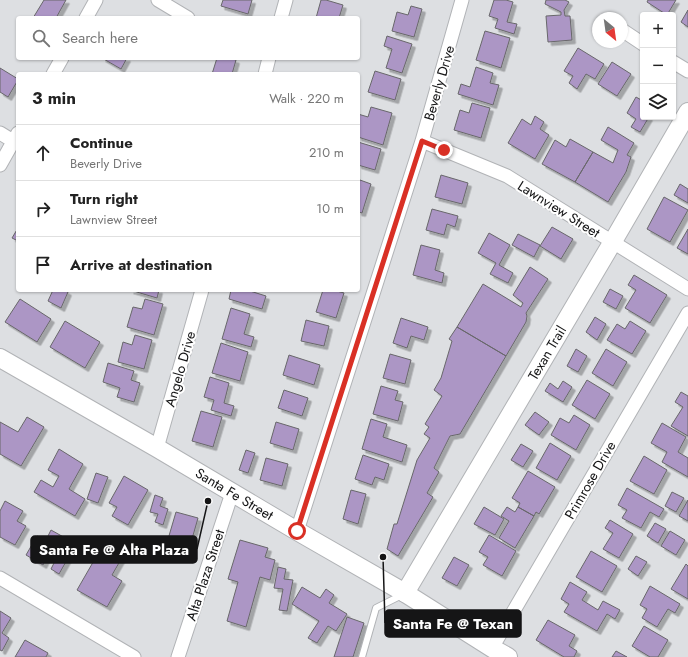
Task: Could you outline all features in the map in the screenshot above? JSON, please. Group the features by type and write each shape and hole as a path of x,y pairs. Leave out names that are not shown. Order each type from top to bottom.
{"main road":[{"name":"Texan Trail","path":"405,593 688,112"},
{"name":"Santa Fe Street","path":"0,358 405,593 508,657"}],"street":[{"path":"87,16 96,0"},
{"path":"158,0 185,16"},
{"path":"282,16 286,0"},
{"name":"Beverly Drive","path":"297,531 422,141 462,0"},
{"path":"628,34 640,42"},
{"path":"54,72 61,60"},
{"path":"265,72 268,60"},
{"path":"676,64 688,71"},
{"path":"0,133 16,137 0,165"},
{"name":"Lawnview Street","path":"422,141 507,176 612,243 688,289"},
{"name":"Angelo Drive","path":"157,448 201,292"},
{"name":"Primrose Drive","path":"492,648 688,313"},
{"name":"Alta Plaza Street","path":"178,657 232,493"},
{"path":"0,578 134,657"}],"lane":[{"path":"362,657 376,608 405,593"}],"building":[{"path":"44,0 66,0 57,16 34,16"},
{"path":"223,0 252,0 248,14 221,6"},
{"path":"321,0 343,5 340,16 317,16"},
{"path":"494,0 506,0 513,2 507,22 517,24 514,34 495,28 498,19 489,16"},
{"path":"546,0 565,0 569,2 564,10 565,16 570,16 572,40 548,42 546,16 561,15 561,12 545,4"},
{"path":"648,0 676,0 669,12 662,12 647,2"},
{"path":"411,6 422,9 414,37 392,31 397,12 408,15"},
{"path":"688,10 688,27 681,22"},
{"path":"485,31 510,38 501,68 476,60"},
{"path":"387,36 412,44 402,73 386,68 392,49 384,46"},
{"path":"578,48 604,64 595,79 586,74 577,89 569,83 573,76 564,71"},
{"path":"105,60 126,60 121,69"},
{"path":"216,60 236,60 233,72 213,72"},
{"path":"612,62 631,74 617,96 598,84"},
{"path":"476,67 493,73 490,83 499,85 493,105 458,94 461,84 470,87"},
{"path":"0,68 16,78 16,83 8,97 0,92"},
{"path":"375,71 401,79 395,100 368,92"},
{"path":"636,97 640,99 640,120 647,120 640,132 631,127 636,119 627,113"},
{"path":"472,103 490,108 481,138 454,130 460,110 469,113"},
{"path":"371,107 392,113 383,145 360,138 360,115 368,117"},
{"path":"535,116 544,122 540,129 549,135 535,159 508,143 522,119 531,125"},
{"path":"608,127 634,143 627,155 631,157 626,172 608,202 575,182 593,152 613,163 618,150 601,140"},
{"path":"570,139 593,152 575,182 542,164 555,140 566,147"},
{"path":"360,143 381,149 375,170 360,166"},
{"path":"441,175 468,183 462,204 435,197"},
{"path":"360,180 371,184 362,213 360,212"},
{"path":"680,184 688,189 688,203 674,195"},
{"path":"664,197 688,210 670,242 647,229"},
{"path":"432,209 458,216 455,227 447,224 444,235 426,230"},
{"path":"552,227 573,239 561,259 540,246"},
{"path":"688,229 688,254 677,248"},
{"path":"16,231 16,240 12,238"},
{"path":"489,233 510,245 499,265 513,273 508,283 490,274 496,263 478,253"},
{"path":"518,234 540,245 534,257 512,245"},
{"path":"421,245 440,250 435,270 444,273 442,283 413,275"},
{"path":"530,267 548,279 526,313 526,322 506,356 457,327 483,284 521,307 523,303 513,295"},
{"path":"634,275 667,295 650,323 625,308 636,290 628,285"},
{"path":"610,289 623,296 616,309 603,302"},
{"path":"52,292 68,292 61,308 48,301"},
{"path":"137,292 158,292 157,298"},
{"path":"231,292 253,292 266,296 262,309 229,299"},
{"path":"322,292 344,293 336,318 316,312"},
{"path":"20,299 51,319 37,342 5,322"},
{"path":"145,299 163,304 154,335 127,327 133,307 142,309"},
{"path":"231,308 250,314 244,334 254,337 251,347 222,339"},
{"path":"595,317 606,324 597,340 586,332"},
{"path":"401,318 428,327 424,340 411,336 407,348 393,343"},
{"path":"306,320 329,326 324,346 301,341"},
{"path":"65,321 100,342 85,368 50,347"},
{"path":"630,321 646,331 632,354 607,340 617,324 625,329"},
{"path":"457,327 506,356 460,434 450,436 434,468 439,472 427,493 433,497 398,556 387,549 394,524 397,524 417,460 430,438 424,434 429,427 425,424 442,396 434,390 441,378 452,341 449,339"},
{"path":"135,335 152,340 144,369 118,362 123,342 132,345"},
{"path":"221,343 248,352 240,381 212,373"},
{"path":"576,349 587,356 578,372 567,366"},
{"path":"606,349 627,362 613,386 592,373"},
{"path":"390,354 411,360 405,384 383,378"},
{"path":"289,355 320,365 314,385 283,375"},
{"path":"108,363 134,371 131,380 140,383 134,402 117,397 120,388 103,382"},
{"path":"210,377 229,383 224,403 234,406 231,416 211,410 214,400 204,397"},
{"path":"587,380 610,394 595,419 572,405"},
{"path":"563,381 572,387 563,402 545,391 550,383 558,389"},
{"path":"381,386 398,391 395,400 403,402 398,421 373,414"},
{"path":"284,390 308,398 302,416 278,408"},
{"path":"681,392 688,396 688,436 671,426 683,407 675,402"},
{"path":"201,411 222,417 213,447 192,441"},
{"path":"535,412 549,422 539,435 525,425"},
{"path":"574,415 590,425 576,450 551,435 560,418 569,423"},
{"path":"27,417 44,427 21,466 0,454 0,422 18,432"},
{"path":"371,419 387,424 383,437 407,445 402,462 362,449"},
{"path":"276,422 299,429 293,450 270,443"},
{"path":"662,423 686,437 678,452 688,458 688,477 662,462 667,452 651,443"},
{"path":"550,443 571,456 557,480 536,468"},
{"path":"521,444 533,451 523,467 511,460"},
{"path":"59,449 83,464 69,489 85,499 75,516 34,492 41,480 53,487 59,476 48,470"},
{"path":"246,450 255,453 248,473 239,470"},
{"path":"363,455 389,464 384,480 375,477 372,485 355,479"},
{"path":"644,456 667,470 654,494 630,481"},
{"path":"266,458 288,464 282,486 260,480"},
{"path":"528,471 555,487 539,514 536,512 534,516 518,507 520,503 512,498"},
{"path":"96,473 108,477 98,503 87,499"},
{"path":"124,476 148,490 128,525 112,516 117,507 109,503"},
{"path":"627,488 664,509 659,517 650,512 641,528 622,518 627,510 618,505"},
{"path":"351,490 366,494 358,524 343,519"},
{"path":"672,492 684,498 676,512 665,506"},
{"path":"155,495 163,498 160,506 168,509 163,525 155,522 158,514 150,512"},
{"path":"688,500 688,521 679,516"},
{"path":"5,501 23,511 17,521 26,526 15,545 0,537 0,511"},
{"path":"484,507 504,519 495,535 474,524"},
{"path":"507,507 515,512 518,507 534,516 515,548 499,538 509,521 501,516"},
{"path":"176,512 198,518 188,553 166,546"},
{"path":"610,520 633,534 619,558 603,549 613,533 605,528"},
{"path":"655,523 666,529 658,543 647,536"},
{"path":"51,530 76,544 59,574 51,569 56,559 48,555 43,565 26,555 37,536 46,540"},
{"path":"670,531 685,540 676,555 661,546"},
{"path":"489,535 516,551 502,576 483,565 488,557 479,552"},
{"path":"107,538 127,549 112,575 122,581 107,607 77,590"},
{"path":"240,540 268,548 265,557 275,560 270,580 260,577 246,627 227,621 238,582 228,579"},
{"path":"591,551 617,566 602,592 576,577"},
{"path":"636,556 647,562 638,576 628,569"},
{"path":"454,557 469,565 457,586 442,578"},
{"path":"686,564 688,566 688,599 671,589"},
{"path":"278,567 286,569 284,579 293,580 287,611 279,610 283,589 274,588"},
{"path":"570,582 587,592 582,600 598,610 603,601 620,610 615,619 607,614 597,631 564,612 569,604 561,599"},
{"path":"650,586 680,604 675,613 668,609 657,627 642,618 647,609 640,605"},
{"path":"302,587 320,598 326,589 334,595 329,603 347,614 336,631 328,626 317,643 308,638 319,621 292,604"},
{"path":"0,611 11,618 2,633 9,638 2,651 0,650"},
{"path":"347,617 364,623 353,657 334,657"},
{"path":"548,620 575,635 569,646 577,651 574,657 564,657 536,640"},
{"path":"644,626 668,640 658,657 650,657 632,646"},
{"path":"25,640 48,653 46,657 15,657"},
{"path":"616,651 627,657 612,657"}],"place":[{"name":"Santa Fe @ Alta Plaza","path":"208,501"},
{"name":"Santa Fe @ Texan","path":"383,557"}],"route":[{"path":"297,531 422,141 444,150"}]}
